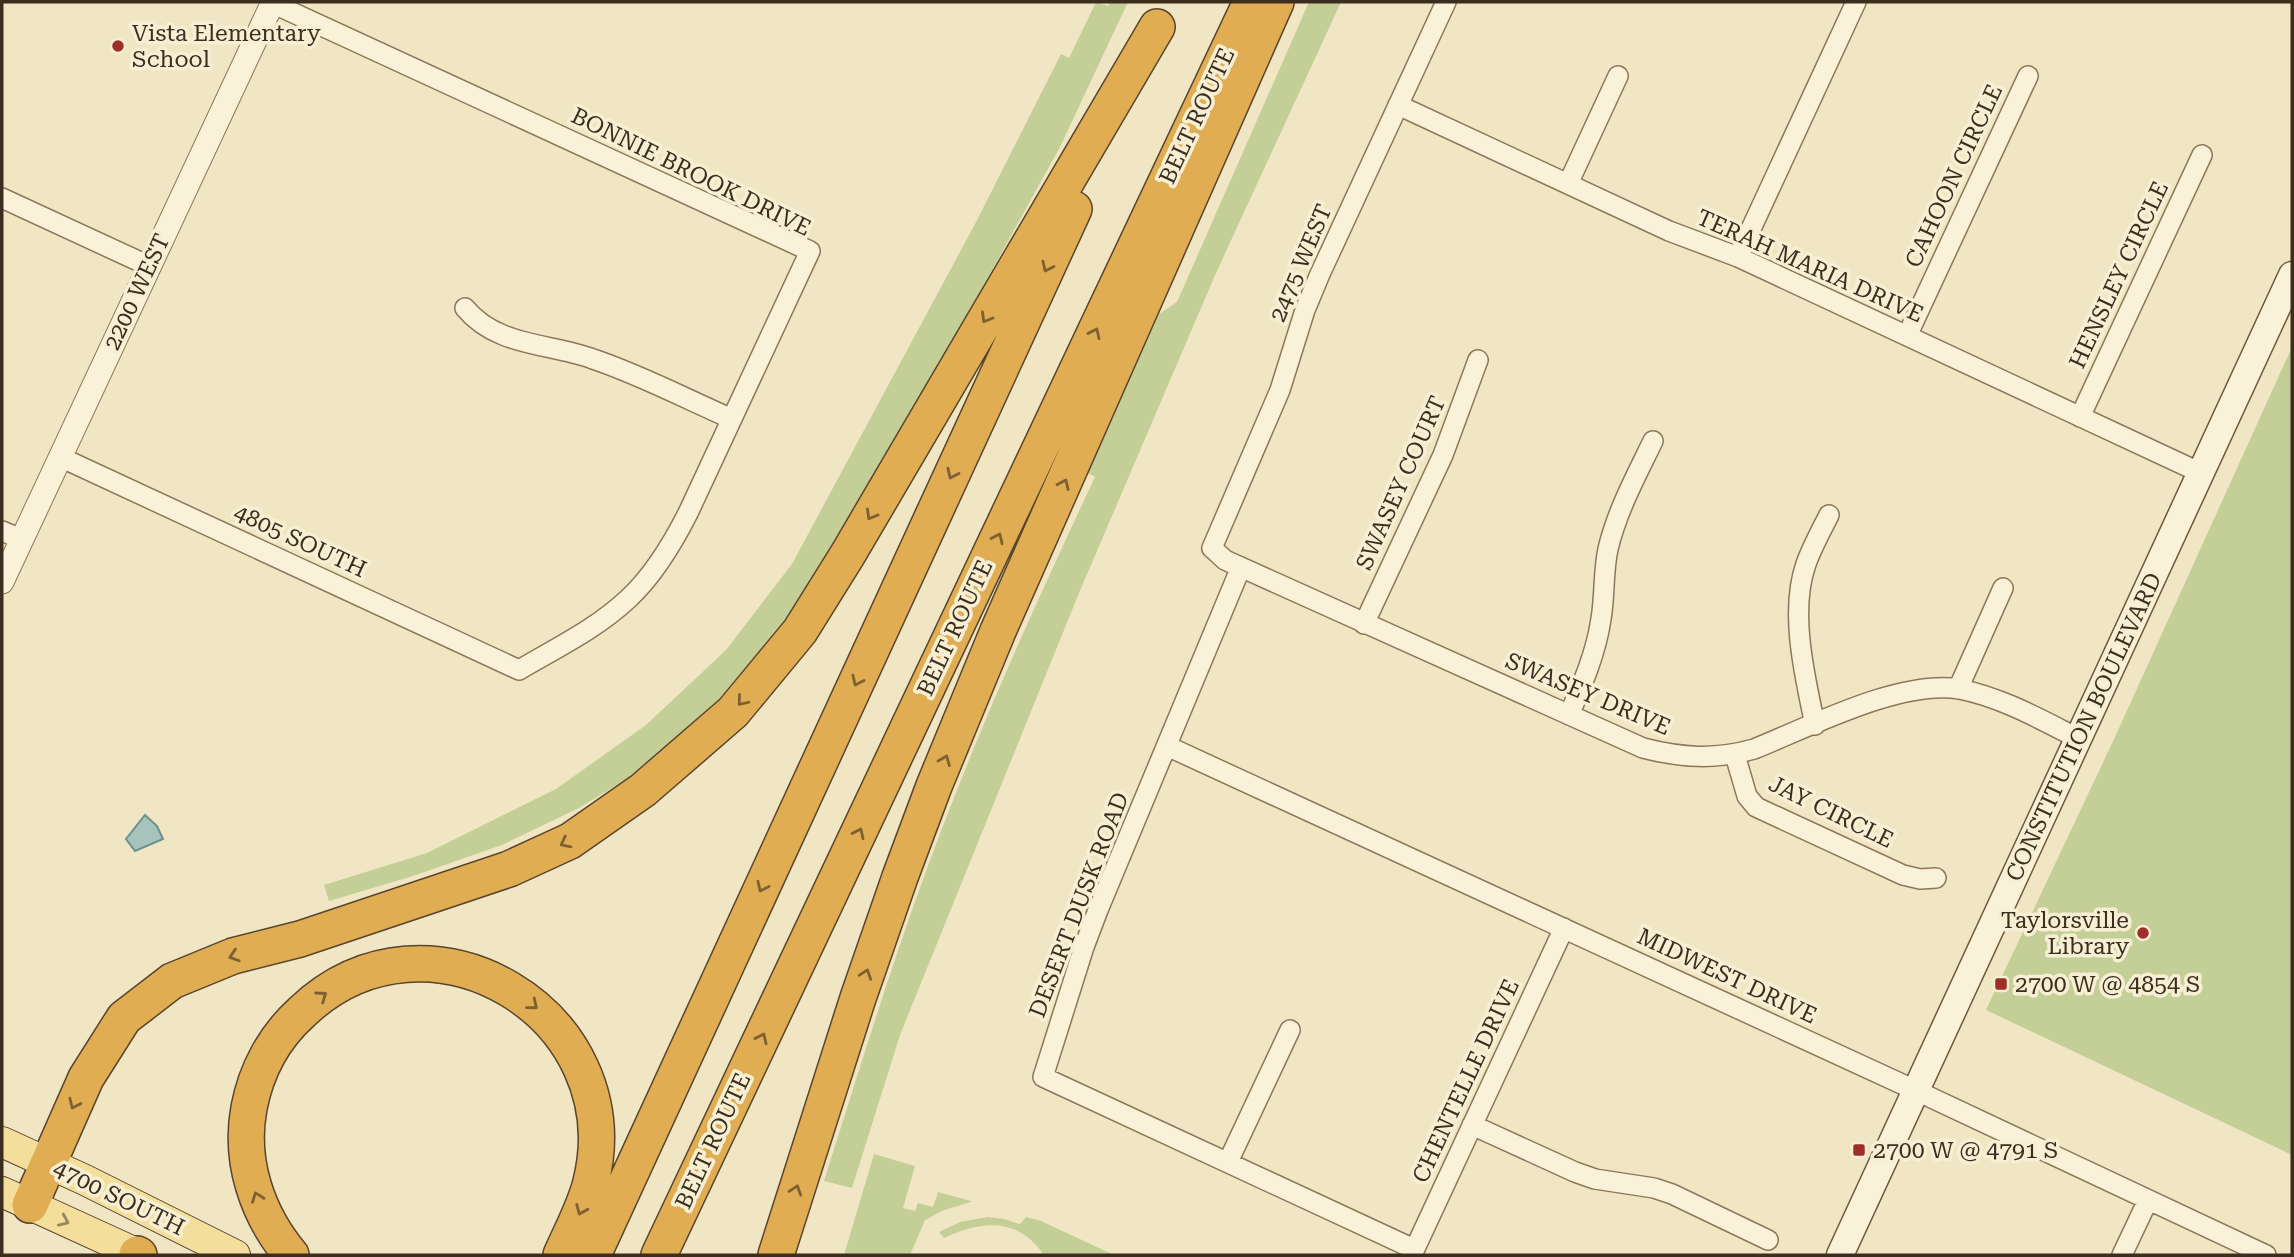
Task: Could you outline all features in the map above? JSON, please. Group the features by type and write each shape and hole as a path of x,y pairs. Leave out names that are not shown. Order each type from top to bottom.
{"highway":[{"name":"BELT ROUTE","path":"659,1255 1251,2"},
{"path":"776,1255 878,937 954,736 1276,2"},
{"path":"16,1199 47,1163 86,1078 124,1018 172,981 233,956 300,939 509,869 570,841 643,790 733,712 800,631 841,565 1163,14"},
{"path":"593,1255 1163,14"},
{"path":"291,1255 264,1214 256,1196 248,1162 247,1119 263,1065 285,1029 305,1008 328,991 367,972 422,964 464,969 492,979 516,992 539,1009 558,1030 580,1066 593,1107 595,1154 587,1196 561,1255"}],"main road":[{"name":"CONSTITUTION BOULEVARD","path":"1840,1255 2292,275"},
{"name":"4700 SOUTH","path":"2,1142 235,1255"},
{"name":"4700 SOUTH","path":"16,1199 139,1255"}],"street":[{"name":"2475 WEST","path":"1212,548 1280,390 1305,310 1320,274 1446,2"},
{"path":"1738,257 1856,2"},
{"name":"2200 WEST","path":"2,582 11,535 60,457 272,3"},
{"name":"BONNIE BROOK DRIVE","path":"272,3 810,251 675,538 654,570 629,599 603,619 519,670"},
{"path":"1567,184 1618,76"},
{"name":"CAHOON CIRCLE","path":"1907,336 2028,76"},
{"name":"TERAH MARIA DRIVE","path":"1398,105 1669,230 1738,257 2201,472"},
{"name":"HENSLEY CIRCLE","path":"2080,417 2202,155"},
{"path":"2,198 149,266"},
{"path":"466,309 484,327 501,336 591,358 629,372 732,419"},
{"name":"SWASEY COURT","path":"1364,624 1443,456 1478,360"},
{"path":"1569,715 1591,663 1602,617 1607,553 1612,533 1653,441"},
{"name":"4805 SOUTH","path":"60,457 519,670"},
{"path":"1815,725 1807,689 1798,609 1805,565 1829,515"},
{"name":"SWASEY DRIVE","path":"1212,548 1225,560 1364,624 1643,748 1668,755 1713,758 1735,755 1874,701 1929,688 1958,689 2002,703 2079,739"},
{"name":"DESERT DUSK ROAD","path":"1241,567 1084,947 1043,1077 1228,1162 1413,1252"},
{"path":"1958,689 2003,588"},
{"name":"MIDWEST DRIVE","path":"1167,746 1917,1091 2266,1255"},
{"name":"JAY CIRCLE","path":"1735,755 1747,796 1756,807 1903,875 1920,879 1936,878"},
{"name":"CHENTELLE DRIVE","path":"1413,1252 1564,928"},
{"path":"1228,1162 1290,1030"},
{"path":"1472,1125 1595,1179 1654,1188 1672,1194 1768,1240"},
{"path":"2122,1255 2148,1200"}],"green space":[{"path":"1096,2 1108,6 1110,2 1128,2 1060,147 823,576 727,697 674,744 625,780 579,808 502,845 329,901 324,885 427,853 556,789 646,725 726,650 792,564 975,224 1061,54 1069,58"},
{"path":"1309,2 1341,2 1216,273 1079,593 900,1035 852,1188 824,1181 914,904 982,728 1095,477 1088,473 1159,314 1177,302"},
{"path":"2292,347 2292,1155 1986,1010 2115,737"},
{"path":"874,1154 915,1166 903,1208 915,1211 918,1203 933,1207 938,1192 971,1202 944,1210 925,1220 910,1255 844,1255"},
{"path":"988,1217 1020,1224 1026,1217 1041,1221 1114,1255 1044,1255 1023,1234 998,1226 985,1225 944,1238 939,1232 960,1222"}],"water":[{"path":"145,815 157,826 163,839 135,851 126,839"}],"place":[{"name":"Vista Elementary School","path":"118,46"},
{"name":"Taylorsville Library","path":"2143,933"},
{"name":"2700 W @ 4854 S","path":"2001,984"},
{"name":"2700 W @ 4791 S","path":"1859,1150"}]}
